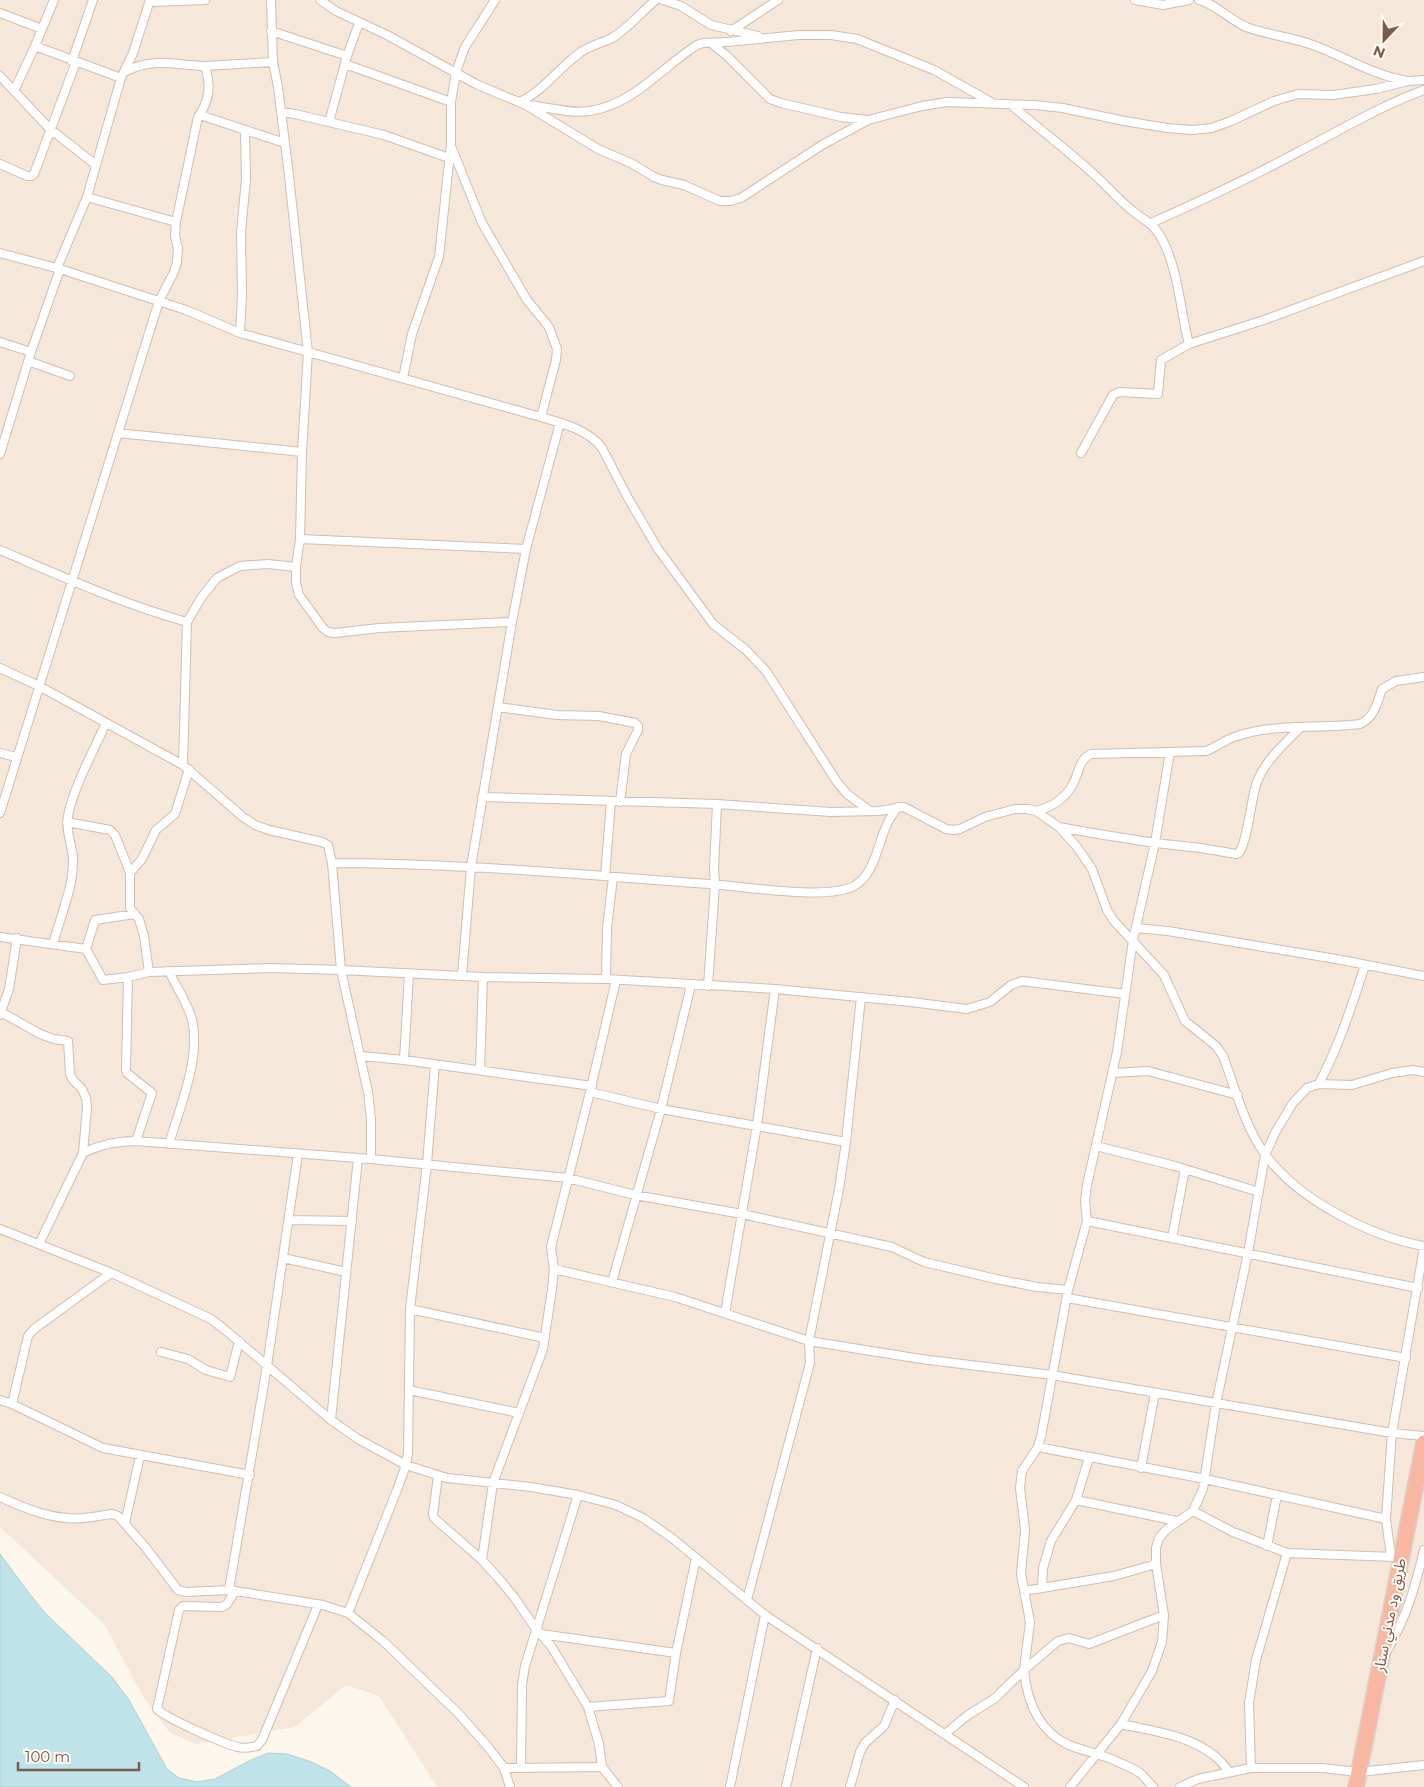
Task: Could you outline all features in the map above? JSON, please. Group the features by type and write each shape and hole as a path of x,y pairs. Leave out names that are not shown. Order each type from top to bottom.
{"highway":[{"name":"طريق ود مدني سنار","path":"1356,1787 1380,1662 1396,1557 1424,1443"}],"street":[{"path":"14,90 54,0"},
{"path":"0,164 27,176 34,174 74,61 93,0"},
{"path":"0,454 58,269 87,197 123,75 133,53 150,1 205,0"},
{"path":"271,0 273,62 285,143 308,352 302,452 300,539 296,567 296,583 299,594 323,628 328,632 512,622"},
{"path":"320,0 336,11 387,35 478,85 523,104 598,149 631,163 662,180 684,185 720,201 741,198 798,159 868,120 922,106 946,102 1062,108 1124,121 1192,130 1218,126 1274,101 1298,94 1342,94 1376,89 1408,81 1424,80"},
{"path":"403,378 414,328 439,257 451,144 451,102 456,72 465,48 495,0"},
{"path":"523,104 586,48 612,38 656,0"},
{"path":"663,0 681,6 711,25 731,31 767,37"},
{"path":"731,31 778,0"},
{"path":"1135,0 1163,5 1189,0"},
{"path":"1199,0 1246,27 1312,45 1382,74 1408,81"},
{"path":"0,13 42,28"},
{"path":"329,122 346,60 359,23"},
{"path":"271,31 451,102"},
{"path":"523,104 581,111 598,109 634,94 697,45 767,37 831,35 857,39 934,70 992,103"},
{"path":"711,43 770,99 841,117 868,120"},
{"path":"35,46 74,61 123,75 143,63 152,62 205,66 273,62"},
{"path":"0,813 159,301 177,262 178,249 174,236 176,222 200,115 205,108 208,96 208,76 205,66"},
{"path":"0,76 50,130 96,165"},
{"path":"1150,223 1201,201 1345,127 1424,90"},
{"path":"1010,104 1098,178 1128,208 1150,223 1163,241 1170,260 1178,287 1182,319 1189,344"},
{"path":"281,112 384,135 449,158"},
{"path":"200,115 285,143"},
{"path":"240,333 242,232 246,179 245,131"},
{"path":"451,144 482,223 527,300 549,327 557,349 556,360 541,417"},
{"path":"87,197 176,222"},
{"path":"0,253 159,301 200,315 240,333 560,422 590,435 597,441 653,541 677,576 713,624 746,650 766,672 837,782 847,794 869,810"},
{"path":"1081,453 1113,395 1119,392 1158,394 1162,360 1189,344 1264,320 1424,261"},
{"path":"0,342 31,352"},
{"path":"28,361 70,376"},
{"path":"462,976 471,867 512,622 526,549 560,422"},
{"path":"118,433 302,452"},
{"path":"300,539 526,549"},
{"path":"0,550 148,612 186,622"},
{"path":"130,873 142,859 156,830 175,814 186,767 186,622 201,598 217,578 240,566 268,564 296,567"},
{"path":"0,668 38,686 186,767 243,817 255,825 328,845 332,863 341,970 368,1092 371,1159"},
{"path":"1036,811 1048,808 1066,794 1074,783 1082,761 1091,754 1206,751 1216,748 1236,736 1268,730 1360,724 1373,713 1382,689 1396,681 1424,677"},
{"path":"498,707 557,715 599,716 635,723 638,726 638,730 626,754 620,802"},
{"path":"53,944 72,872 73,858 67,822 74,795 106,723"},
{"path":"1059,827 1155,843 1239,853 1257,782 1273,756 1300,728"},
{"path":"1153,1787 1140,1774 1098,1753 1070,1745 1050,1733 1040,1723 1032,1710 1024,1670 1030,1622 1021,1574 1025,1530 1021,1502 1021,1477 1024,1466 1038,1447 1041,1437 1068,1290 1087,1221 1085,1201 1087,1185 1112,1072 1133,940 1155,843 1170,752"},
{"path":"0,753 16,757"},
{"path":"482,797 717,804 831,812 879,811 898,807 910,809 946,829 954,830 985,817 1015,809 1028,809 1036,811 1059,827 1077,847 1092,870 1107,910 1114,921 1164,975 1185,1021 1216,1046 1223,1056 1252,1133 1265,1155 1286,1178 1314,1200 1355,1224 1387,1236 1424,1246 1392,1433 1386,1519 1396,1557 1287,1553 1233,1532 1193,1512"},
{"path":"606,979 611,802"},
{"path":"708,986 715,884 717,804"},
{"path":"332,863 426,864 798,891 837,892 853,887 863,880 870,869 890,817 898,807"},
{"path":"67,822 113,832 130,873 130,908 139,919 144,936 149,972"},
{"path":"136,914 95,920 86,949 103,980 149,972 169,971 272,968 341,970 483,977 606,979 775,989 967,1009 990,1002 1011,985 1022,981 1124,994"},
{"path":"1136,928 1168,931 1424,976"},
{"path":"0,936 86,949"},
{"path":"17,938 9,989 1,1014 40,1034 54,1039 68,1040 70,1074 82,1089 87,1107 83,1153 39,1244"},
{"path":"1319,1084 1334,1055 1347,1023 1365,965"},
{"path":"169,971 192,1019 195,1049 169,1144"},
{"path":"404,1060 409,974"},
{"path":"128,977 126,1070 127,1073 152,1093 136,1141"},
{"path":"480,1070 483,977"},
{"path":"482,1560 492,1483 546,1338 554,1269 551,1247 616,980"},
{"path":"612,1282 635,1195 661,1109 691,985"},
{"path":"0,986 9,989"},
{"path":"725,1313 756,1125 775,989"},
{"path":"748,1600 806,1376 810,1354 809,1341 846,1142 861,997"},
{"path":"360,1056 480,1070 591,1089 661,1109 846,1142"},
{"path":"348,1613 397,1490 408,1454 410,1309 427,1164 435,1064"},
{"path":"1070,1787 1121,1724 1152,1671 1162,1642 1164,1615 1156,1564 1156,1548 1159,1538 1167,1528 1193,1512 1205,1479 1216,1404 1248,1253 1265,1155 1276,1131 1293,1103 1306,1088 1319,1084 1352,1085 1392,1073 1413,1070 1424,1072"},
{"path":"1112,1072 1148,1071 1238,1095"},
{"path":"83,1153 102,1145 136,1141 371,1159 568,1178 635,1195 742,1214 892,1247 924,1262 1012,1282 1068,1290"},
{"path":"1096,1146 1185,1169 1258,1192"},
{"path":"298,1154 232,1590 227,1604 222,1607 183,1606 179,1610 157,1709 161,1713 228,1744 239,1748 257,1746 262,1740 318,1604"},
{"path":"331,1420 358,1158"},
{"path":"1172,1238 1185,1169"},
{"path":"288,1220 352,1221"},
{"path":"1087,1221 1418,1288"},
{"path":"0,1229 111,1273 211,1319 331,1420 358,1439 406,1465 438,1476 578,1495 616,1506 642,1518 672,1538 765,1615 1024,1787"},
{"path":"283,1258 346,1272"},
{"path":"554,1269 675,1297 809,1341 921,1359 1052,1375 1392,1433 1424,1436"},
{"path":"12,1404 28,1336 34,1329 111,1273"},
{"path":"1067,1298 1406,1358"},
{"path":"410,1309 546,1338"},
{"path":"161,1352 188,1359 206,1370 230,1376 238,1340"},
{"path":"409,1390 519,1413"},
{"path":"1140,1468 1155,1393"},
{"path":"0,1400 12,1404 97,1446 140,1456 250,1475"},
{"path":"1038,1447 1205,1479 1386,1519"},
{"path":"125,1523 140,1456"},
{"path":"1042,1588 1043,1568 1050,1541 1076,1500 1089,1458"},
{"path":"438,1476 434,1518 482,1560 514,1597 551,1646 588,1707 599,1744 602,1767 618,1787"},
{"path":"521,1768 522,1686 525,1666 538,1631 578,1495"},
{"path":"1267,1546 1277,1495"},
{"path":"0,1497 23,1507 54,1516 84,1518 112,1514 118,1516 178,1590 186,1592 232,1590 318,1604 348,1613 383,1641 458,1713 504,1768 510,1787"},
{"path":"1076,1500 1177,1521"},
{"path":"1380,1662 1398,1631 1412,1597 1424,1550"},
{"path":"1251,1768 1248,1732 1249,1703 1256,1660 1287,1553"},
{"path":"588,1707 669,1701 676,1653 696,1558"},
{"path":"1024,1591 1114,1576 1156,1564"},
{"path":"730,1787 765,1615"},
{"path":"944,1734 968,1715 994,1699 1024,1670 1063,1638 1089,1644 1164,1615"},
{"path":"538,1631 676,1653"},
{"path":"786,1787 817,1648"},
{"path":"850,1787 860,1752 870,1737 884,1726 895,1700"},
{"path":"1121,1724 1172,1735 1191,1742 1217,1757 1228,1772"},
{"path":"1180,1787 1198,1779 1251,1768 1304,1768 1359,1772 1424,1765"},
{"path":"504,1768 602,1767"}],"shaded area":[{"path":"0,0 1424,0 1424,1787 437,1787 379,1696 346,1685 295,1727 196,1744 170,1733 144,1698 104,1624 0,1527"}],"water":[{"path":"0,1554 46,1614 112,1677 129,1700 167,1769 179,1778 197,1782 215,1779 268,1753 287,1754 309,1761 330,1771 351,1787 0,1787"}]}
